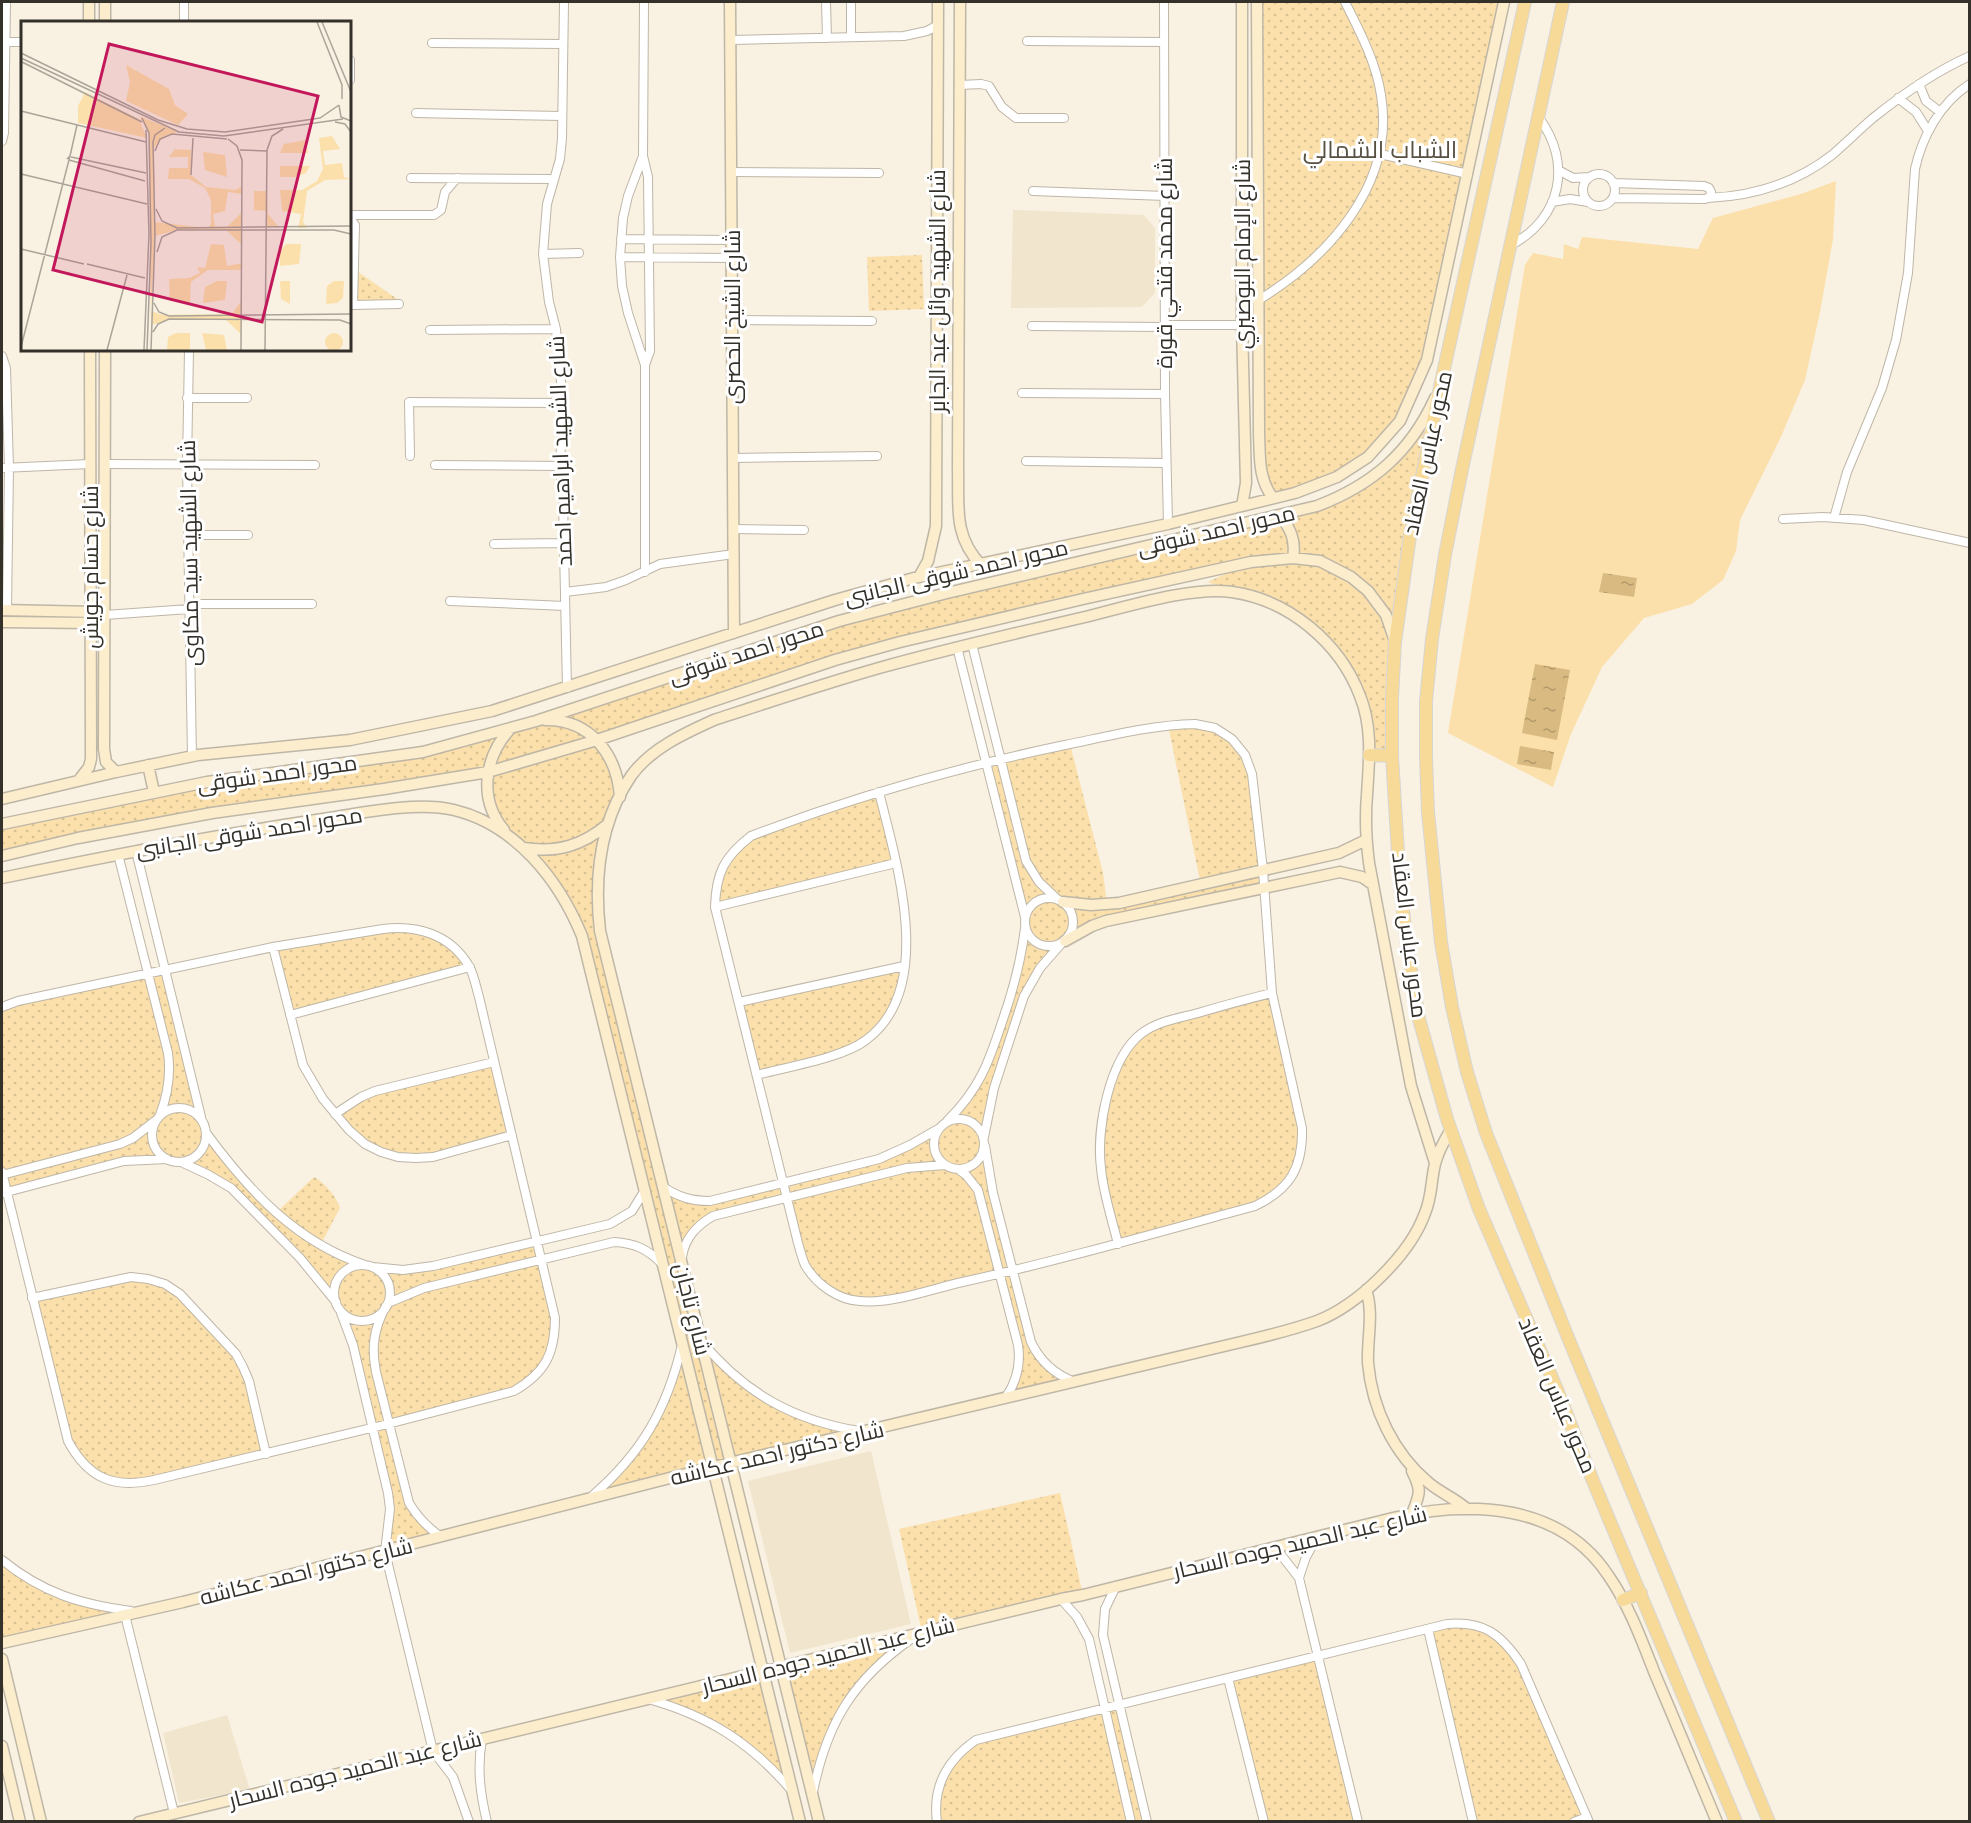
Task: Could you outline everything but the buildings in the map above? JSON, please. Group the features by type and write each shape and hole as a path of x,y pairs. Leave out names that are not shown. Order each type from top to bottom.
{"main road":[{"name":"محور عباس العقاد","path":"1525,2 1440,387 1410,536 1395,642 1392,756 1400,886 1419,1019 1450,1131 1479,1209 1556,1387 1736,1821"},
{"name":"محور عباس العقاد","path":"1563,2 1445,555 1432,639 1426,701 1428,812 1441,942 1467,1072 1485,1133 1769,1821"},
{"path":"1369,755 1392,756"},
{"path":"1623,1600 1641,1593"}],"street":[{"path":"2,141 6,2"},
{"path":"89,2 89,21"},
{"path":"105,2 105,21"},
{"path":"184,2 184,21"},
{"name":"شارع الشهيد ابراهيم احمد","path":"564,2 560,159 547,204 543,254 549,302 556,329 562,403 560,466 567,688"},
{"path":"644,2 643,156 648,177 650,351 645,365"},
{"name":"شارع الشيخ الحصرى","path":"730,2 734,633"},
{"path":"826,2 827,38"},
{"path":"851,2 851,37"},
{"name":"شارع محمد فتحي قورة","path":"1164,2 1164,326 1168,524"},
{"name":"شارع الإمام البوصيري","path":"1242,2 1242,325 1246,483 1242,506"},
{"name":"شارع الإمام البوصيري","path":"1257,2 1257,301 1261,474 1265,487 1273,498"},
{"path":"1257,301 1287,283 1334,238 1364,194 1380,154 1384,125 1379,85 1367,47 1345,2"},
{"name":"محور احمد شوقى الجانبى","path":"2,799 192,756 350,740 492,711 835,600 919,577 1242,506 1317,487 1337,477 1368,457 1400,421 1427,360 1504,2"},
{"path":"938,6 960,6"},
{"name":"شارع الشهيد وائل عبد الجابر","path":"919,577 928,561 936,526 938,6"},
{"name":"شارع الشهيد وائل عبد الجابر","path":"960,6 959,523 970,553 981,565"},
{"path":"731,40 912,35 938,25"},
{"path":"1026,41 1163,42"},
{"path":"4,42 21,42"},
{"path":"432,43 562,44"},
{"path":"1613,198 1736,197 1751,194 1794,178 1832,154 1898,98 1970,56"},
{"path":"1919,84 1926,101 1940,112"},
{"path":"1834,518 1847,472 1879,396 1896,340 1908,273 1915,169 1920,150 1940,112 1970,84"},
{"path":"960,85 989,86 1002,108 1016,118 1064,118"},
{"path":"1898,98 1916,112 1928,131"},
{"path":"416,113 562,116"},
{"path":"1511,245 1534,229 1546,214 1557,188 1558,170 1553,142 1539,118"},
{"path":"1380,154 1468,174"},
{"path":"643,156 628,196 620,257 622,286 628,313 645,365 645,572"},
{"path":"1558,170 1573,178 1603,175 1613,183 1707,187 1712,192 1708,198"},
{"path":"731,172 879,173"},
{"path":"1588,202 1583,189 1590,177"},
{"path":"411,178 554,179"},
{"path":"351,216 434,215 441,210 446,192 457,178"},
{"path":"1552,201 1570,199 1601,206 1606,205 1613,198 1615,191 1613,183"},
{"path":"1664,199 1665,185"},
{"path":"1033,191 1165,196"},
{"path":"351,218 355,225 353,305 399,304"},
{"path":"621,239 732,240"},
{"path":"543,254 579,253"},
{"path":"620,257 732,258"},
{"path":"732,320 872,321"},
{"path":"1032,326 1242,325"},
{"path":"430,330 556,329"},
{"name":"شارع حسام جويش","path":"79,781 85,774 91,759 90,351"},
{"name":"شارع حسام جويش","path":"105,351 104,755 106,762 116,772"},
{"name":"شارع الشهيد سيد مكاوى","path":"189,351 187,465 192,756"},
{"path":"2,356 6,368 4,610 91,611 105,615"},
{"name":"محور احمد شوقى","path":"2,824 154,792 264,773 370,761 423,752 536,721 839,621 1324,503 1367,482 1391,463 1411,440 1427,415 1440,387"},
{"path":"1022,393 1165,394"},
{"path":"187,398 247,398"},
{"path":"410,456 409,402 562,403"},
{"path":"733,458 877,456"},
{"path":"1026,461 1166,463"},
{"path":"5,468 90,464"},
{"path":"105,464 315,465"},
{"path":"435,465 560,466"},
{"path":"936,468 958,468"},
{"path":"1279,515 1292,534 1293,558"},
{"path":"1783,519 1834,518 1884,523 1970,543"},
{"path":"734,529 804,530"},
{"path":"188,535 248,535"},
{"path":"494,544 563,543"},
{"path":"565,592 606,586 660,564 734,554"},
{"path":"1025,555 1030,573"},
{"name":"محور احمد شوقى","path":"2,856 78,838 212,813 488,772 597,740 835,660 912,639 1251,562 1293,558 1320,561 1351,577 1368,591 1386,615 1395,642"},
{"path":"620,797 632,776 648,759 666,745 706,723 877,669 957,647 1201,591 1232,592 1263,600 1290,614 1320,635 1344,664 1361,697 1368,727 1366,840 1372,884 1411,1086 1435,1163"},
{"path":"1083,599 1087,616"},
{"path":"450,601 565,606"},
{"path":"2,622 90,622 105,615 189,606 312,604"},
{"path":"972,644 1026,861 1039,882 1069,908 1072,916 1073,925 1070,934 1040,968 1024,996 994,1089 984,1137 993,1193 1031,1342 1036,1352 1052,1370 1072,1381"},
{"path":"663,1186 680,1197 710,1201 879,1159 918,1142 938,1129 970,1095 988,1066 1013,992 1025,928 957,647"},
{"path":"536,721 553,720 569,723 584,730 597,740 615,766 620,797"},
{"path":"1195,724 1215,728 1232,739 1245,755 1255,793 1272,993 1302,1128 1299,1161 1293,1176 1282,1189 1269,1200 1255,1206 1000,1274 881,1301 858,1302 837,1295 819,1282 805,1264 716,907 716,886 722,866 734,849 751,836 879,792 1000,758 1156,726 1195,724"},
{"path":"510,838 499,824 491,807 487,790 488,772 496,748 511,728"},
{"path":"148,765 154,792"},
{"path":"757,1075 846,1052 866,1040 882,1025 892,1008 904,966 907,932 904,897 879,792"},
{"name":"شارع تاجان","path":"620,797 608,824 598,868 597,904 600,931 819,1821"},
{"name":"محور احمد شوقى الجانبى","path":"2,878 235,832 410,808 432,807 454,810 475,816 494,827"},
{"path":"523,848 560,849 594,836 608,824"},
{"name":"شارع تاجان","path":"494,827 523,848 542,867 567,904 582,936 800,1821"},
{"path":"1024,917 1028,909 1041,899 1049,897 1091,905 1119,903 1339,853 1366,840"},
{"path":"136,850 164,971 207,1134 235,1169 293,1227 324,1248 381,1273 387,1282 389,1292 387,1304 378,1321 373,1355 409,1503 423,1522 441,1537"},
{"path":"118,854 170,1066 168,1091 152,1137 154,1146 167,1159"},
{"path":"716,907 896,863"},
{"path":"1025,928 1035,943 1052,946 1106,921 1340,872 1362,877 1372,884"},
{"path":"2,1007 18,1001 273,947 383,929 408,928 433,934 447,942 470,968 555,1318 555,1336 551,1353 542,1369 530,1382 514,1391 373,1428 137,1484 120,1484 88,1469 76,1457 68,1441 33,1298 4,1193 2,1174 120,1144 145,1130 167,1110 176,1107 194,1111 201,1118"},
{"path":"273,947 303,1065 312,1083 335,1114 365,1144 398,1157 433,1157 512,1135"},
{"path":"589,963 607,958"},
{"path":"739,1002 904,966"},
{"path":"290,1015 470,968"},
{"path":"1118,1244 1101,1169 1100,1145 1112,1081 1128,1047 1143,1033 1161,1023 1272,993"},
{"path":"335,1114 375,1091 494,1062"},
{"path":"947,1121 969,1120 976,1124 984,1137"},
{"path":"938,1129 934,1145 935,1153 945,1165"},
{"name":"شارع دكتور احمد عكاشه","path":"2,1642 139,1612 385,1552 713,1467 1286,1331 1319,1320 1366,1290 1396,1259 1420,1225 1428,1204 1435,1163 1450,1131"},
{"path":"181,1162 189,1161 202,1150 207,1134"},
{"path":"681,1262 687,1239 703,1222 713,1216 907,1168 945,1165 964,1169 976,1163 985,1146"},
{"path":"4,1193 124,1161 167,1159 181,1162 231,1188 300,1258 338,1306 355,1320 373,1318 387,1304 424,1288 614,1242 642,1247 654,1255 663,1266"},
{"path":"958,1169 978,1190 1020,1356 1017,1378 1006,1397"},
{"path":"469,1821 453,1777 434,1751 385,1552 390,1509 388,1493 353,1345 334,1291 337,1280 344,1271 354,1266 418,1269 610,1224 622,1219 632,1211 645,1190"},
{"path":"33,1298 131,1277 165,1284 180,1294 236,1354 249,1381 266,1454"},
{"path":"1366,1290 1371,1308 1367,1347 1372,1385 1383,1422 1418,1482 1420,1494 1412,1514"},
{"path":"676,1318 694,1313"},
{"path":"700,1340 738,1380 776,1405 810,1420 864,1432"},
{"path":"589,1499 633,1456 650,1430 668,1393 682,1344"},
{"path":"1410,1465 1431,1484 1467,1509"},
{"name":"شارع عبد الحميد جوده السحار","path":"139,1821 175,1815 922,1632 1061,1599 1083,1596 1412,1514 1467,1509 1536,1518 1577,1541 1599,1563 1623,1600 1717,1821"},
{"path":"1299,1578 1306,1557 1317,1537"},
{"path":"1275,1547 1299,1578 1358,1821"},
{"path":"2,1560 25,1579 52,1592 109,1608 139,1612"},
{"path":"1116,1586 1105,1609 1103,1635 1147,1821"},
{"path":"1061,1599 1077,1617 1089,1639 1131,1821"},
{"path":"125,1615 175,1815"},
{"path":"937,1821 935,1808 942,1776 962,1750 976,1740 1447,1624 1470,1624 1493,1632 1505,1642 1521,1664 1588,1819 1574,1821"},
{"path":"1428,1629 1473,1821"},
{"path":"812,1794 819,1761 827,1740 848,1700 869,1674 894,1651 922,1632"},
{"path":"2,1659 41,1821"},
{"path":"1228,1678 1264,1821"},
{"path":"646,1699 675,1707 728,1732 766,1763 793,1792"},
{"path":"482,1739 478,1772 487,1821"},
{"path":"2,1746 20,1821"}],"shaded area":[{"path":"1257,2 1504,2 1427,360 1400,421 1357,466 1273,498 1263,481"},
{"path":"1836,181 1833,239 1805,380 1780,439 1740,520 1736,551 1723,580 1692,604 1644,618 1602,667 1571,734 1553,787 1448,733 1525,265 1533,253 1563,259 1564,244 1578,249 1582,237 1698,249 1713,218 1801,194"},
{"path":"1013,210 1144,215 1155,228 1155,293 1142,307 1011,308"},
{"path":"922,255 924,309 869,311 867,257"},
{"path":"354,269 400,301 353,305"},
{"path":"1440,387 1408,546 1392,756 1369,755 1368,727 1343,664 1290,614 1208,582 1249,563 886,646 597,740 619,781 608,824 597,904 663,1186 700,1201 879,1159 938,1129 970,1095 1013,992 1025,928 1025,917 986,761 1070,744 1103,873 1107,904 1201,885 1168,725 1195,724 1232,739 1252,774 1264,888 1121,917 1061,943 1024,996 984,1137 1036,1352 1072,1381 1006,1397 1019,1367 1000,1274 881,1301 837,1295 805,1264 787,1199 703,1222 683,1250 700,1340 718,1361 783,1409 864,1432 589,1499 650,1430 682,1343 572,911 499,824 488,772 317,797 2,857 2,824 207,782 423,752 839,621 1317,506 1391,463"},
{"path":"879,792 896,863 716,907 722,866 751,836"},
{"path":"400,927 447,942 470,967 290,1015 273,947"},
{"path":"904,966 882,1025 846,1052 757,1075 739,1002"},
{"path":"164,971 207,1134 277,1212 314,1177 326,1186 340,1208 320,1246 365,1265 403,1270 537,1242 555,1336 542,1369 514,1391 388,1424 409,1503 441,1537 385,1552 388,1493 340,1310 336,1302 231,1188 181,1162 167,1159 138,1159 6,1192 2,1172 2,1007"},
{"path":"1272,993 1302,1128 1293,1176 1269,1200 1118,1244 1101,1169 1107,1099 1128,1047 1161,1023"},
{"path":"494,1062 512,1135 437,1155 399,1156 382,1152 365,1143 335,1114 361,1097"},
{"path":"131,1277 148,1279 180,1294 243,1367 266,1454 120,1483 88,1469 68,1441 32,1298"},
{"path":"871,1451 911,1624 790,1653 748,1481"},
{"path":"1060,1493 1083,1595 922,1632 899,1529"},
{"path":"2,1560 52,1592 139,1612 2,1643"},
{"path":"1478,1626 1515,1655 1587,1817 1574,1822 1473,1821 1428,1629"},
{"path":"922,1632 869,1674 831,1729 812,1794 780,1667"},
{"path":"1318,1656 1358,1821 1264,1821 1228,1678"},
{"path":"763,1671 793,1792 728,1732 646,1699"},
{"path":"1119,1704 1147,1821 937,1822 942,1776 976,1740"},
{"path":"227,1715 250,1790 179,1803 163,1733"}],"water":[{"path":"1603,573 1637,578 1634,597 1599,592"},
{"path":"1535,664 1570,670 1557,740 1522,733"},
{"path":"1520,746 1554,752 1551,770 1517,764"}],"district":[{"name":"الشباب الشمالي","path":"1380,149"}]}
